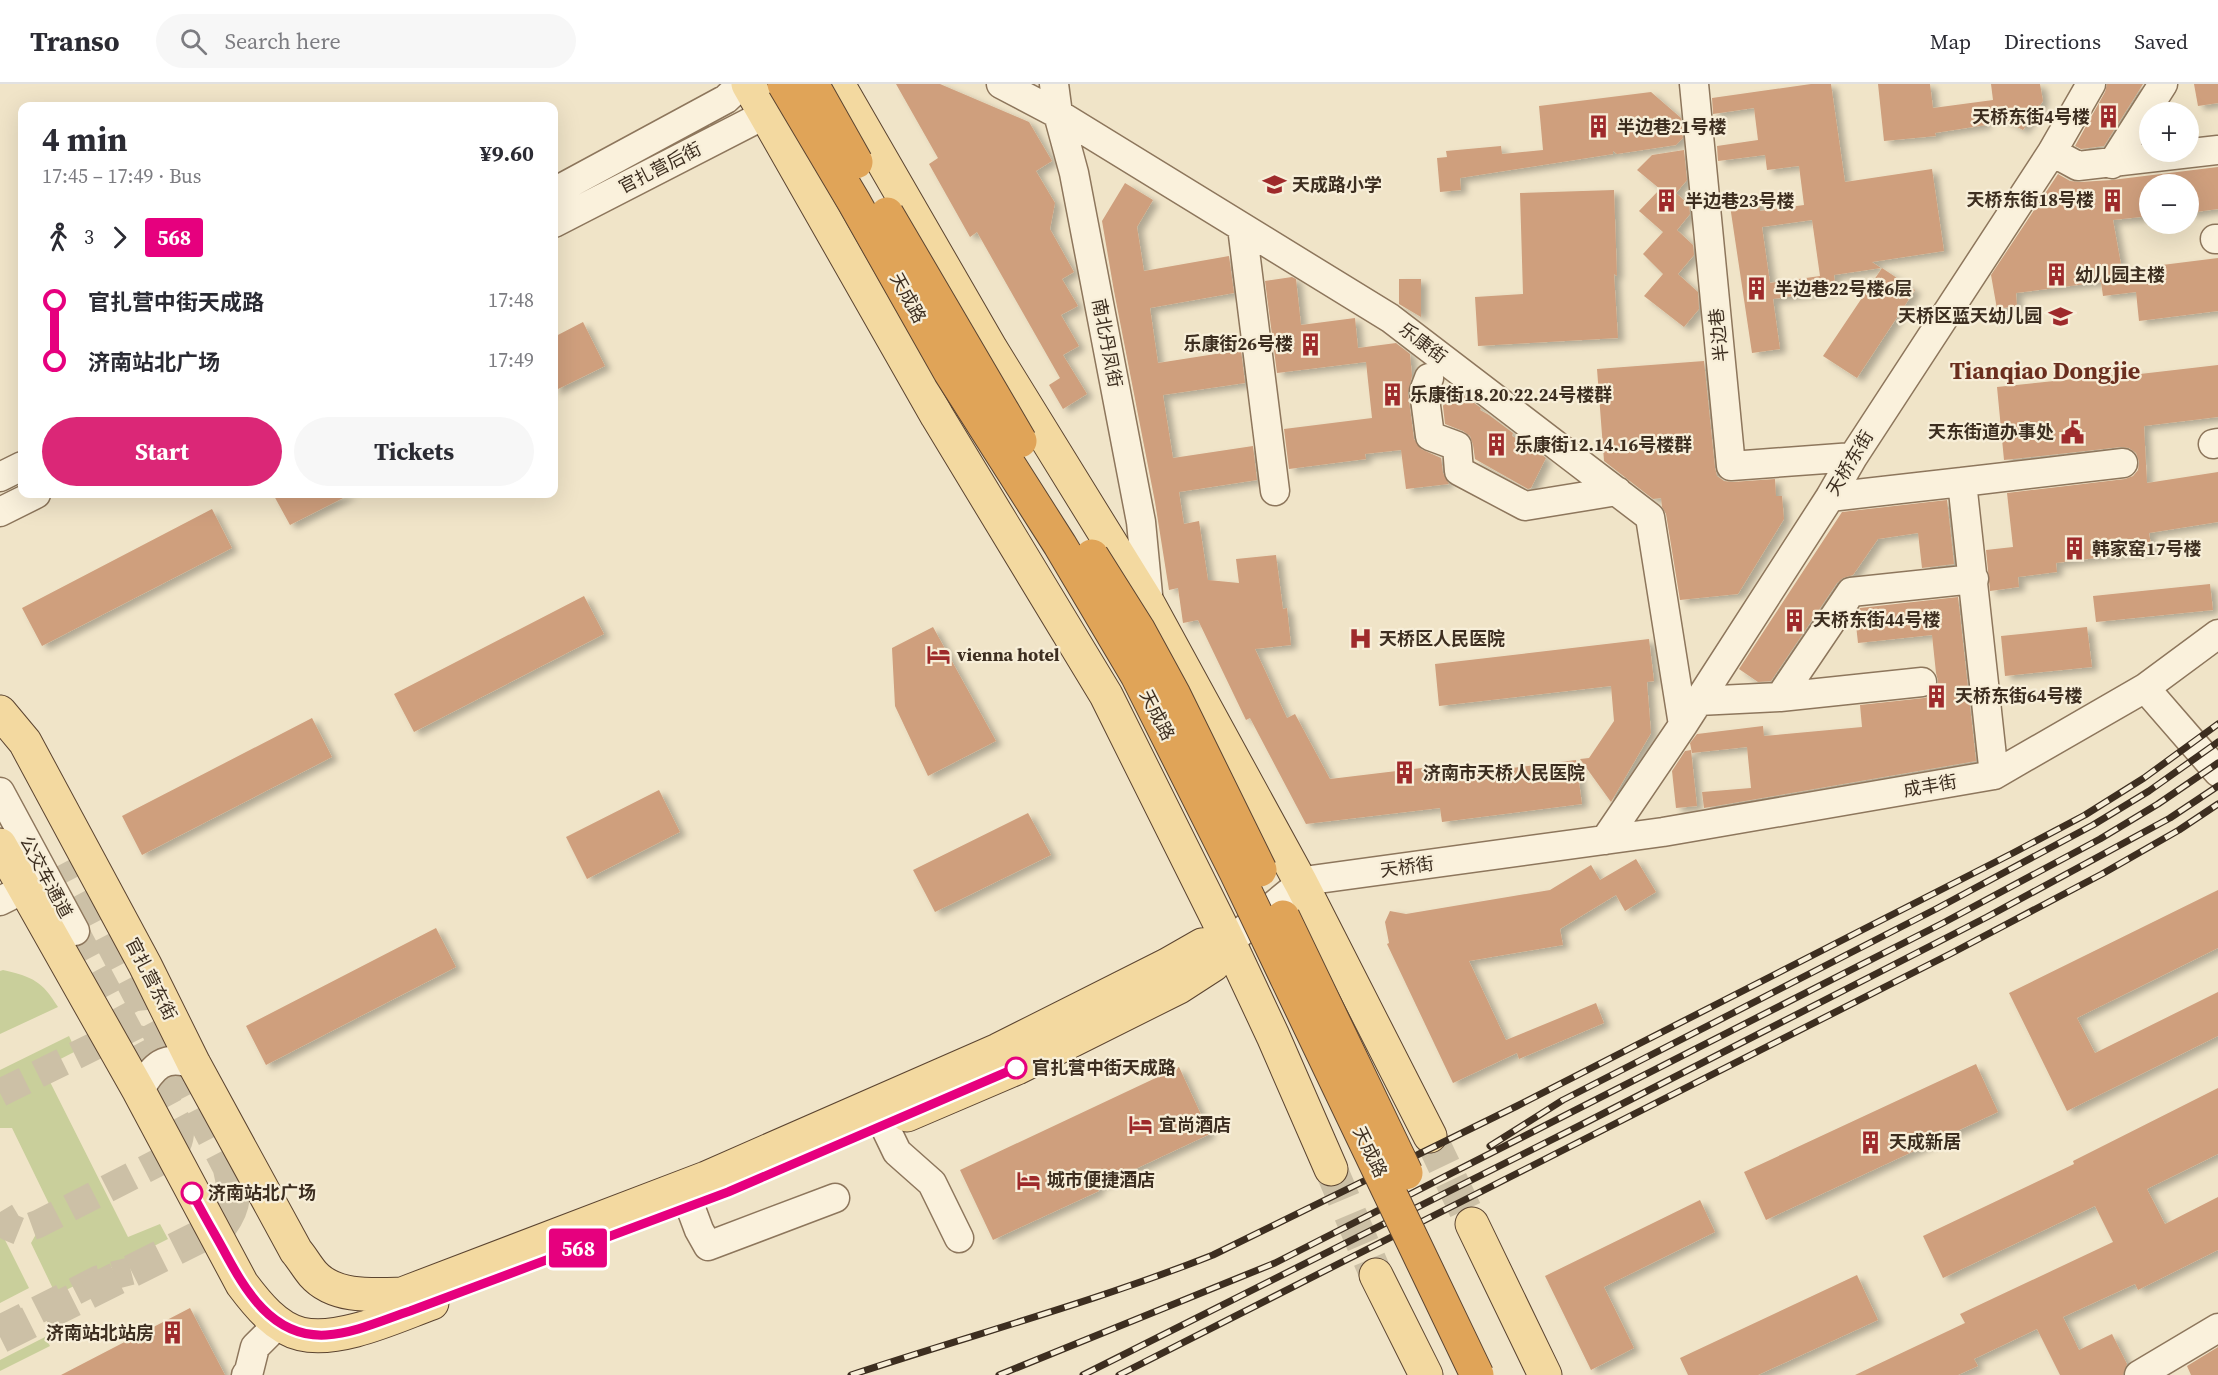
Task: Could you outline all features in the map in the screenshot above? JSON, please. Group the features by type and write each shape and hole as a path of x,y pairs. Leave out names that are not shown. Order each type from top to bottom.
{"highway":[{"name":"天成路","path":"784,84 950,372 1060,545 1137,675 1236,872 1477,1375"},
{"name":"天成路","path":"812,84 1003,414 1138,629 1174,695 1502,1375"}],"main road":[{"name":"天成路","path":"748,84 937,416 1106,695 1229,942 1331,1169"},
{"path":"838,84 991,349 1149,604 1300,883 1430,1136"},
{"name":"官扎营东街","path":"0,712 25,742 145,965 194,1064 296,1251 314,1275 330,1287 367,1296 402,1294 706,1178 998,1050 1202,945 1229,942"},
{"path":"0,737 69,860"},
{"path":"0,845 12,895 139,1091 242,1284 260,1307 279,1323 301,1334 327,1335 357,1329 410,1311 690,1206 884,1125 1017,1068 1179,987 1213,965 1229,942"},
{"path":"1472,1224 1545,1375"},
{"path":"1376,1275 1426,1375"}],"street":[{"name":"官扎营后街","path":"558,190 726,99 741,84"},
{"name":"乐康街","path":"1001,84 1058,114 1390,318 1650,517 1691,713"},
{"name":"南北丹凤街","path":"1054,84 1058,114 1074,173 1141,522 1149,604"},
{"name":"半边巷","path":"1694,84 1731,465 1853,456"},
{"name":"天桥东街","path":"1605,840 1691,713 1830,496 1853,456 2052,152 2091,84"},
{"path":"2112,164 2163,84"},
{"name":"官扎营后街","path":"558,221 766,114"},
{"path":"2052,152 2078,166 2112,164 2218,150"},
{"path":"1242,227 1275,491"},
{"path":"1429,378 1424,391 1430,436 1457,446 1459,471 1525,506 1617,491"},
{"path":"1830,496 2123,463"},
{"path":"0,477 18,468"},
{"path":"1962,482 1994,775"},
{"path":"0,512 28,498"},
{"path":"1780,696 1851,592 1974,579"},
{"name":"成丰街","path":"1605,840 1994,775 2145,688 2218,634"},
{"path":"1691,713 1780,696 1922,682"},
{"path":"2145,688 2218,772"},
{"name":"公交车通道","path":"0,792 75,931"},
{"name":"天桥街","path":"1229,942 1300,883 1311,880 1605,840"},
{"path":"139,1091 148,1075 159,1065 178,1059 194,1064"},
{"path":"884,1125 897,1152 932,1183 959,1238"},
{"path":"690,1206 708,1246 836,1198"},
{"path":"246,1375 255,1347 279,1323"},
{"path":"2139,1375 2218,1328"}],"green space":[{"path":"0,971 36,981 47,991 58,1007 0,1034"},
{"path":"69,1036 76,1051 43,1068 128,1237 160,1224 168,1239 56,1295 31,1243 51,1208 12,1128 0,1128 0,1070"},
{"path":"0,1230 29,1288 0,1303"},
{"path":"45,1337 50,1346 0,1371 0,1360"}],"building":[{"path":"896,84 940,84 1029,122 1052,161 1036,171 1055,203 1050,229 1074,272 1062,279 1078,306 1061,315 1079,346 1063,355 1087,394 1063,409 1049,385 1060,378 977,232 970,237 929,164 938,158"},
{"path":"1811,84 1831,84 1845,182 1932,169 1944,251 1872,262 1881,268 1834,275 1836,290 1773,299 1780,349 1752,353 1729,199 1758,195 1760,211 1804,205 1799,166 1767,170 1765,155 1718,161 1717,146 1758,140 1754,108 1713,114 1712,98","holes":["1812,220 1820,276 1770,283 1762,227"]},
{"path":"1878,84 1930,84 1933,108 1993,100 1991,84 2040,84 2043,101 2023,130 1983,109 1986,125 1935,133 1936,136 1884,141"},
{"path":"2107,84 2143,84 2104,146 2081,149 2075,146 2105,92"},
{"path":"2194,84 2218,84 2218,103 2199,106"},
{"name":"半边巷21号楼","path":"1651,92 1681,118 1683,138 1676,145 1617,154 1613,151 1613,154 1460,178 1461,190 1440,192 1437,158 1447,157 1446,151 1501,146 1502,154 1543,150 1539,106"},
{"name":"半边巷23号楼","path":"1684,150 1687,180 1676,193 1689,205 1690,214 1677,230 1693,245 1694,255 1678,274 1698,292 1699,309 1684,327 1644,296 1663,274 1643,254 1663,232 1639,211 1660,189 1637,170 1652,155"},
{"path":"2218,167 2218,209 2199,212 2199,174 2161,174"},
{"path":"2058,174 2070,181 2139,177 2139,217 2113,220 2122,270 2218,258 2218,311 2139,321 2136,292 2103,296 2101,282 2016,293 2017,306 1997,309 1991,275"},
{"path":"1125,183 1153,200 1137,227 1144,271 1229,256 1234,293 1150,308 1158,363 1241,350 1245,383 1163,395 1173,458 1253,446 1257,480 1179,492 1184,524 1199,521 1208,580 1239,583 1236,559 1276,555 1283,609 1287,608 1291,645 1255,649 1287,718 1295,714 1330,779 1430,767 1431,778 1576,760 1582,804 1442,822 1440,808 1306,824 1250,718 1246,720 1198,620 1183,623 1178,588 1169,590 1155,502 1102,221"},
{"path":"1614,190 1617,276 1614,274 1618,338 1478,346 1475,297 1523,294 1520,193"},
{"path":"1882,268 1915,290 1857,378 1823,356"},
{"path":"1292,277 1296,279 1301,325 1355,318 1358,348 1396,343 1410,354 1412,376 1408,393 1414,439 1421,449 1441,458 1443,473 1449,484 1406,489 1401,450 1365,454 1366,459 1289,469 1284,429 1372,418 1366,362 1277,373 1265,281"},
{"path":"1399,279 1421,279 1421,317 1399,304"},
{"path":"583,322 605,366 558,389 558,335"},
{"path":"1704,361 1717,476 1724,481 1732,482 1775,479 1776,496 1782,496 1784,519 1738,594 1680,600 1666,514 1661,498 1653,499 1604,461 1597,369"},
{"path":"2218,365 2218,417 2144,426 2147,483 2218,472 2218,522 2149,533 2152,551 2056,563 2057,572 2018,577 2019,587 1990,591 1986,550 2013,547 2007,493 2125,479 2133,476 2138,470 2139,462 2136,453 2129,448 2121,447 2004,460 1997,387"},
{"name":"乐康街12.14.16号楼群","path":"1452,387 1513,433 1512,436 1546,458 1531,488 1528,489 1475,459 1470,436 1445,424 1443,406"},
{"path":"275,498 343,498 290,525"},
{"name":"天桥东街44号楼","path":"1947,500 1954,564 1922,568 1918,533 1878,539 1853,575 1837,583 1771,681 1758,682 1739,669 1842,512"},
{"path":"212,509 232,548 42,646 22,608"},
{"path":"2210,584 2213,610 2096,622 2093,596"},
{"path":"584,596 604,634 414,732 394,694"},
{"path":"1958,597 1976,761 1704,808 1702,792 1751,788 1747,747 1692,753 1690,743 1697,734 1763,726 1764,736 1862,727 1860,705 1931,696 1937,692 1938,681 1932,635 1858,643 1855,616 1860,608"},
{"path":"933,627 996,741 928,776 895,706 892,648"},
{"path":"2087,627 2092,667 2005,676 2001,636"},
{"path":"1649,639 1654,681 1647,682 1651,733 1611,802 1580,759 1589,758 1614,721 1611,686 1439,706 1435,664"},
{"path":"312,718 332,757 142,855 122,816"},
{"path":"1691,750 1697,806 1676,808 1672,771 1685,751"},
{"path":"659,790 680,832 587,879 566,837"},
{"path":"1028,813 1051,855 935,912 913,870"},
{"path":"1636,859 1656,892 1625,911 1616,895 1560,929 1563,945 1469,961 1506,1040 1596,1003 1604,1023 1519,1059 1517,1053 1453,1083 1387,944 1389,943 1385,922 1390,911 1406,914 1550,890 1591,865 1600,880"},
{"path":"2218,890 2218,948 2077,1018 2095,1053 2218,992 2218,1036 2067,1111 2009,993"},
{"path":"436,928 456,967 266,1065 246,1026"},
{"name":"天成新居","path":"1976,1064 1998,1112 1766,1220 1744,1172"},
{"path":"1179,1067 1210,1134 1097,1187 1099,1191 993,1240 960,1170"},
{"path":"2218,1088 2218,1154 2147,1189 2165,1224 2218,1197 2218,1250 2138,1290 2135,1284 2063,1317 2079,1350 2112,1334 2127,1364 2123,1375 2060,1375 2037,1329 1974,1359 1978,1366 1958,1375 1855,1375 1965,1323 1960,1314 2113,1242 2095,1206 1943,1278 1923,1236 2074,1164 2073,1161"},
{"path":"1700,1200 1715,1232 1604,1287 1634,1348 1591,1370 1545,1276"},
{"path":"1857,1275 1878,1320 1758,1375 1688,1375 1680,1358"},
{"name":"济南站北站房","path":"190,1308 225,1375 61,1375"},
{"path":"2218,1347 2218,1375 2191,1375 2187,1366"}],"tunnel":[{"path":"0,1337 221,1226 232,1205 233,1184 229,1167 69,860"},
{"path":"0,1212 9,1227 19,1231 38,1224 169,1157 179,1140 180,1127 75,931"},
{"path":"0,1093 137,1025 141,1013 139,994"},
{"path":"1430,1136 1472,1224"},
{"path":"1331,1169 1376,1275"},
{"path":"0,1329 99,1279 131,1271"}],"railway":[{"path":"851,1375 1078,1303 1213,1255 1517,1106 2085,815 2144,778 2218,724"},
{"path":"1490,1146 1563,1100 1936,909 2093,825 2149,791 2218,742"},
{"path":"999,1375 1275,1263 1943,923 2100,839 2158,804 2218,763"},
{"path":"1083,1375 1577,1127 1987,917 2170,818 2218,786"},
{"path":"1119,1375 1952,953 2102,874 2179,830 2218,804"}],"bus line":[{"name":"568","path":"192,1193 242,1284 260,1307 279,1323 301,1334 327,1335 357,1329 410,1311 728,1192 1016,1068"}],"place":[{"name":"天桥东街4号楼","path":"2108,117"},
{"name":"半边巷21号楼","path":"1599,127"},
{"name":"天成路小学","path":"1274,185"},
{"name":"天桥东街18号楼","path":"2112,200"},
{"name":"半边巷23号楼","path":"1667,201"},
{"name":"幼儿园主楼","path":"2057,275"},
{"name":"半边巷22号楼6层","path":"1757,289"},
{"name":"天桥区蓝天幼儿园","path":"2060,316"},
{"name":"乐康街26号楼","path":"1311,344"},
{"name":"乐康街18.20.22.24号楼群","path":"1392,395"},
{"name":"天东街道办事处","path":"2072,432"},
{"name":"乐康街12.14.16号楼群","path":"1497,445"},
{"name":"韩家窑17号楼","path":"2074,549"},
{"name":"天桥东街44号楼","path":"1795,620"},
{"name":"天桥区人民医院","path":"1361,639"},
{"name":"vienna hotel","path":"939,655"},
{"name":"天桥东街64号楼","path":"1937,696"},
{"name":"济南市天桥人民医院","path":"1405,773"},
{"name":"官扎营中街天成路","path":"1016,1068"},
{"name":"宜尚酒店","path":"1141,1125"},
{"name":"天成新居","path":"1871,1142"},
{"name":"城市便捷酒店","path":"1029,1180"},
{"name":"济南站北广场","path":"192,1193"},
{"name":"济南站北站房","path":"172,1333"}],"district":[{"name":"Tianqiao Dongjie","path":"2045,371"}]}
